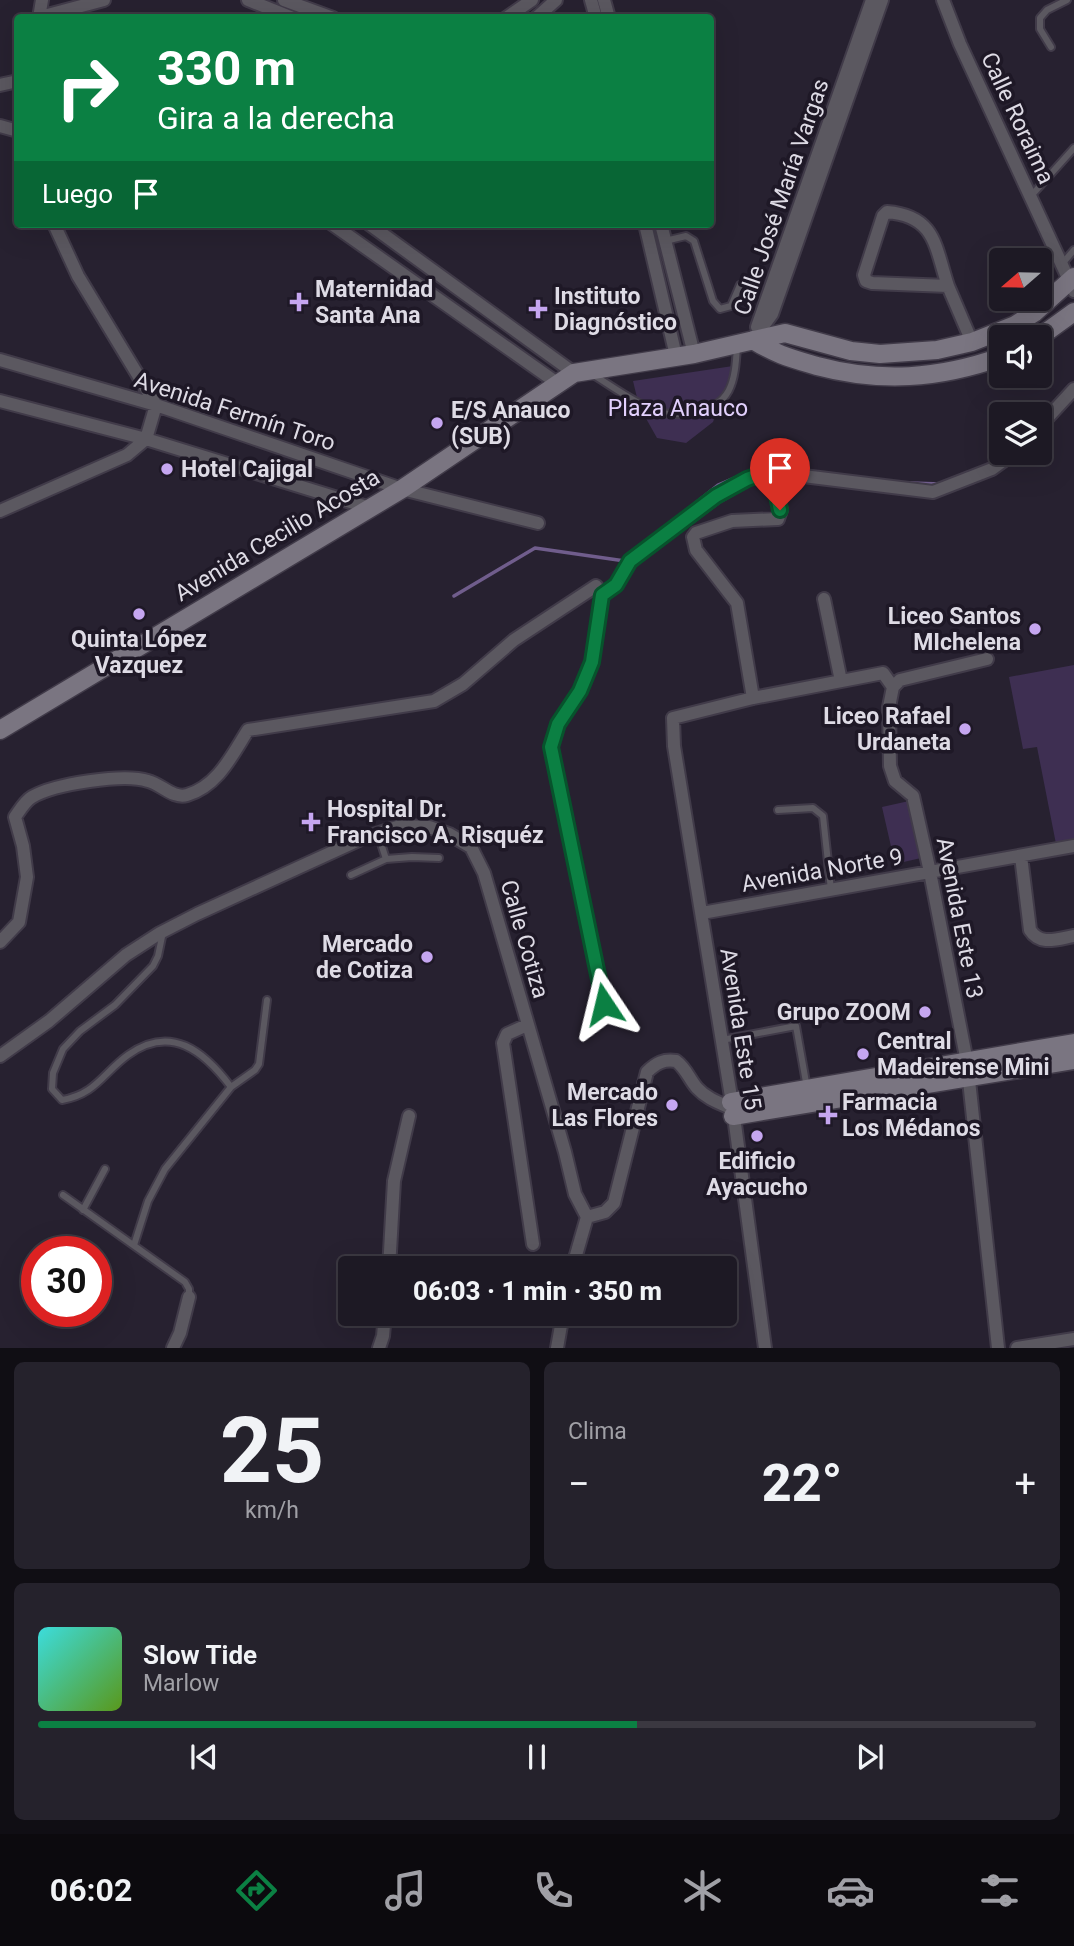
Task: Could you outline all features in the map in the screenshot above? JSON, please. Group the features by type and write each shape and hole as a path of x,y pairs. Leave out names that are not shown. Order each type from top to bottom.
{"main road":[{"path":"580,372 685,355 785,333 851,351 880,354 937,351 972,342 1015,325 1073,284"},
{"path":"1052,328 1074,312"},
{"path":"745,342 776,355 846,373 879,377 941,373 989,360"},
{"name":"Avenida Cecilio Acosta","path":"0,730 402,489 556,383 580,372"},
{"path":"732,1109 968,1070 1074,1043"},
{"path":"732,1109 808,1093 968,1070 1074,1060"}],"street":[{"path":"50,14 104,0"},
{"path":"248,0 283,14"},
{"path":"284,0 322,14"},
{"path":"512,14 532,0"},
{"path":"540,14 556,0"},
{"name":"Calle José María Vargas","path":"826,147 872,0"},
{"name":"Calle José María Vargas","path":"745,342 826,147 882,0"},
{"name":"Calle Roraima","path":"943,0 960,44 1073,284"},
{"path":"948,286 866,281 864,275 883,216 887,212 926,225 972,342"},
{"path":"0,511 127,454 146,439 156,405 78,276 56,228"},
{"path":"338,228 556,383"},
{"path":"375,228 580,372"},
{"path":"646,228 685,355"},
{"path":"662,228 685,355"},
{"name":"Avenida Fermín Toro","path":"0,360 156,405 402,489 538,523"},
{"path":"1052,413 1074,389"},
{"path":"0,401 146,439 370,508"},
{"path":"602,595 616,585 630,561 716,496 761,474 772,473 933,492 992,470 998,465"},
{"path":"772,473 780,510 778,519 732,522 696,533 693,537 696,550 737,603 753,698 883,673 893,687 900,680 987,659"},
{"path":"0,942 19,922 27,877 23,846 15,817 32,797 57,789 115,778 150,781 183,796 211,784 248,730 434,701 463,684 514,640 596,586 602,595 592,662 580,691 558,724 551,747 604,1004"},
{"path":"824,599 841,681"},
{"name":"Avenida Este 13","path":"893,687 889,707 890,766 895,781 913,796 968,1070 999,1348"},
{"name":"Avenida Este 15","path":"753,698 673,718 674,746 722,1040 765,1348"},
{"name":"Calle Cotiza","path":"0,1056 49,1021 126,955 163,932 361,839 401,826 429,827 449,834 471,847 484,873 575,1194 587,1217"},
{"name":"Avenida Norte 9","path":"702,913 1074,846"},
{"path":"1021,856 1030,930 1040,940 1074,936"},
{"path":"527,1025 507,1034 503,1043 533,1244"},
{"path":"576,1256 587,1217 605,1212 614,1203 648,1072 653,1066 660,1062 676,1061 683,1066 699,1090 710,1099 732,1109"},
{"path":"390,1256 394,1181 409,1116"},
{"path":"173,1348 180,1333 189,1297"},
{"path":"379,1348 384,1326"},
{"path":"557,1348 561,1326"},
{"path":"1017,1348 1074,1339"}],"lane":[{"path":"1051,47 1040,29 1040,18 1047,10 1067,0"},
{"path":"1031,196 1074,148"},
{"path":"665,241 686,236 694,241 713,301 720,309 731,306 740,285"},
{"path":"1062,264 1074,250"},
{"path":"580,372 659,412 679,414 705,411 724,400 735,376 745,342"},
{"path":"778,810 813,808 823,816 831,890"},
{"path":"378,834 386,859"},
{"path":"351,875 386,859 439,858"},
{"path":"163,932 153,966 114,1005 80,1031 63,1049 53,1073 52,1089 62,1100 89,1091 127,1056 152,1042 181,1042 208,1059 231,1087"},
{"path":"134,1245 148,1201 164,1169 231,1087 259,1064 267,1000"},
{"path":"722,1040 796,1026 808,1093"},
{"path":"968,1070 1074,1051"},
{"path":"83,1210 106,1169"},
{"path":"63,1195 185,1282 189,1297"}],"green space":[{"name":"Plaza Anauco","path":"733,366 713,422 686,443 657,438 639,406 633,381"},
{"path":"1074,665 1074,846 1057,849 1037,747 1023,749 1009,677"},
{"path":"909,801 921,858 895,864 882,807"}],"waterway":[{"path":"672,522 718,485 746,473"},
{"path":"910,483 941,484"},
{"path":"454,596 535,548 625,561"}],"place":[{"name":"Maternidad Santa Ana","path":"299,302"},
{"name":"Instituto Diagnóstico","path":"538,309"},
{"name":"E/S Anauco (SUB)","path":"437,423"},
{"name":"Hotel Cajigal","path":"167,469"},
{"name":"Quinta López Vazquez","path":"139,614"},
{"name":"Liceo Santos MIchelena","path":"1035,629"},
{"name":"Liceo Rafael Urdaneta","path":"965,729"},
{"name":"Hospital Dr. Francisco A. Risquéz","path":"311,822"},
{"name":"Mercado de Cotiza","path":"427,957"},
{"name":"Grupo ZOOM","path":"925,1012"},
{"name":"Central Madeirense Mini","path":"863,1054"},
{"name":"Mercado Las Flores","path":"672,1105"},
{"name":"Farmacia Los Médanos","path":"828,1115"},
{"name":"Edificio Ayacucho","path":"757,1136"}],"route":[{"path":"604,1004 551,747 558,724 580,691 592,662 602,595 616,585 630,561 716,496 747,479 772,473 780,510"}]}
